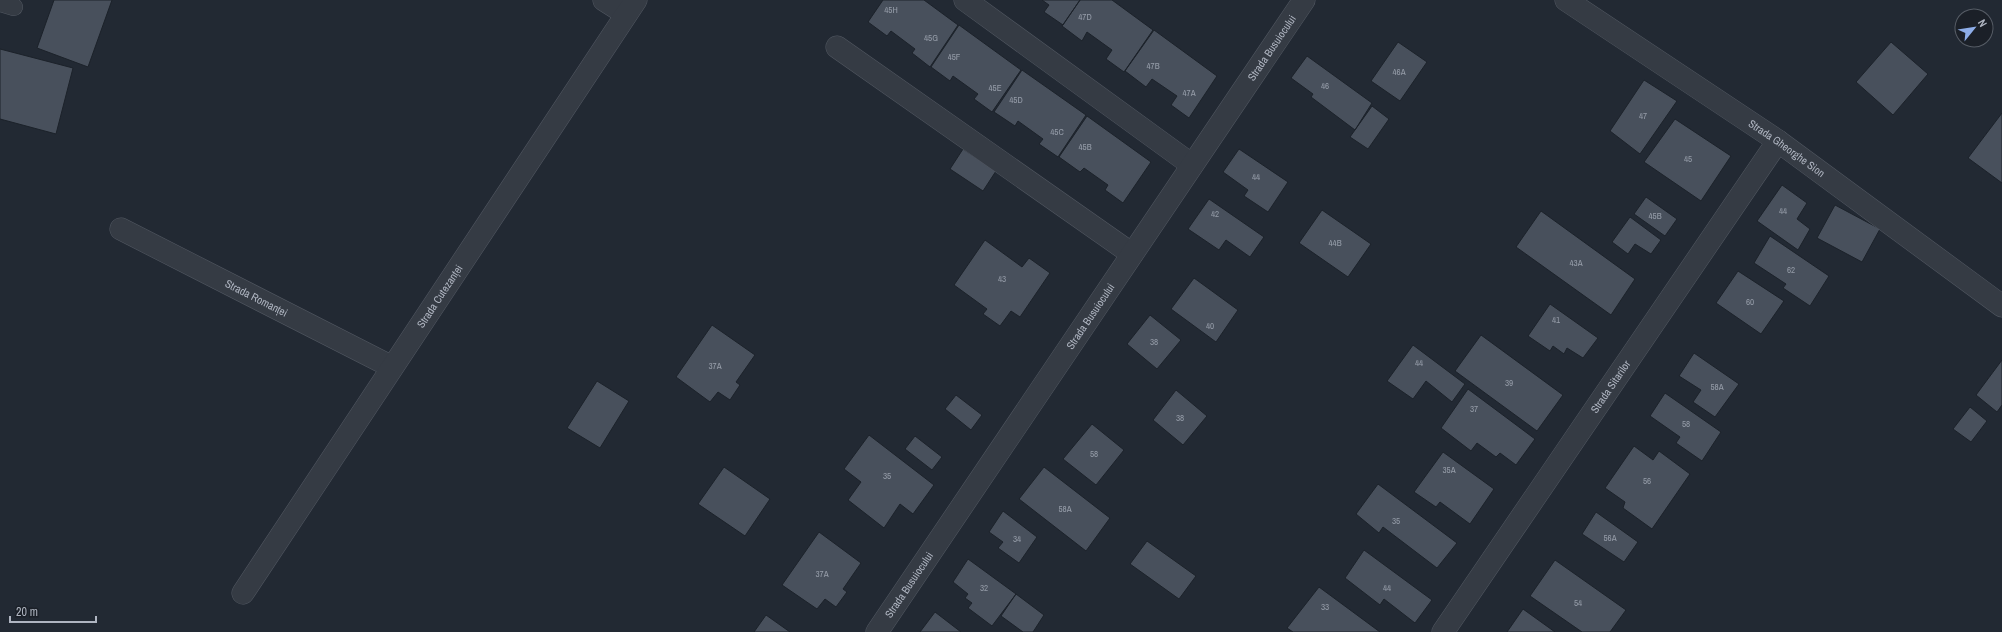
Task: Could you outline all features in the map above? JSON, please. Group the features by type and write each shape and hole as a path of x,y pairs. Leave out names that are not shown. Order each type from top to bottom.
{"street":[{"path":"604,0 631,7"},
{"path":"965,0 1192,165"},
{"name":"Strada Busuiocului","path":"877,632 1304,0"},
{"name":"Strada Gheorghe Sion","path":"1566,0 1778,141 2002,306"},
{"name":"Strada Cutezanței","path":"243,593 631,7"},
{"path":"837,47 1132,254"},
{"name":"Strada Sitarilor","path":"1443,632 1778,141"},
{"name":"Strada Romanței","path":"121,229 392,367"}],"building":[{"path":"54,0 112,0 88,67 37,48"},
{"path":"883,0 924,0 958,25 930,67 912,53 915,49 891,31 887,36 868,22"},
{"path":"1042,0 1080,0 1063,25 1044,12 1049,5"},
{"path":"1080,0 1112,0 1153,30 1124,72 1106,59 1112,50 1087,32 1082,41 1062,26"},
{"path":"959,25 1021,70 992,112 974,99 978,94 953,76 950,81 931,67"},
{"path":"1154,30 1217,76 1189,118 1171,105 1177,96 1152,79 1146,87 1125,71"},
{"path":"1398,42 1427,62 1400,101 1371,81"},
{"path":"1891,42 1928,74 1893,115 1856,82"},
{"path":"0,49 73,68 56,134 0,119"},
{"path":"1307,56 1372,103 1355,130 1311,97 1313,94 1291,78"},
{"path":"1022,70 1086,115 1058,157 1039,144 1043,139 1018,121 1015,126 994,112"},
{"path":"1644,80 1677,101 1640,154 1610,131"},
{"path":"1372,106 1389,119 1368,149 1350,137"},
{"path":"2002,113 2002,183 1968,158"},
{"path":"1087,116 1151,162 1123,203 1105,190 1108,185 1084,168 1080,172 1059,157"},
{"path":"1675,119 1731,156 1701,201 1644,162"},
{"path":"963,149 996,171 983,191 950,169"},
{"path":"1239,149 1288,182 1268,212 1244,196 1248,190 1223,172"},
{"path":"1782,185 1807,203 1797,219 1810,229 1798,250 1757,221"},
{"path":"1646,197 1677,219 1665,236 1634,214"},
{"path":"1209,199 1264,237 1250,257 1226,240 1219,250 1188,229"},
{"path":"1835,205 1880,229 1862,262 1817,238"},
{"path":"1322,210 1371,244 1348,277 1299,243"},
{"path":"1541,211 1635,279 1611,315 1516,247"},
{"path":"1630,217 1661,240 1651,254 1635,244 1628,254 1612,242"},
{"path":"1770,236 1829,276 1810,306 1783,288 1786,284 1754,263"},
{"path":"985,240 1022,267 1029,258 1050,273 1020,317 1011,311 1000,326 983,314 987,309 954,285"},
{"path":"1738,271 1784,301 1761,334 1716,303"},
{"path":"1194,278 1238,310 1216,342 1171,309"},
{"path":"1550,304 1598,338 1583,358 1567,348 1564,354 1553,346 1550,351 1528,336"},
{"path":"1150,315 1181,340 1157,369 1127,344"},
{"path":"712,325 755,355 736,382 740,385 730,400 718,392 710,402 676,377"},
{"path":"1481,335 1563,395 1537,431 1455,371"},
{"path":"1413,345 1465,384 1452,402 1426,381 1413,399 1387,381"},
{"path":"1694,353 1739,384 1715,417 1693,402 1701,390 1679,376"},
{"path":"2002,360 2002,405 1997,412 1976,395"},
{"path":"597,381 629,401 600,448 567,428"},
{"path":"1468,389 1535,439 1516,465 1500,453 1496,457 1477,443 1471,451 1441,428"},
{"path":"1176,390 1207,416 1183,445 1153,420"},
{"path":"1665,393 1721,432 1702,461 1676,443 1680,437 1650,416"},
{"path":"956,395 982,415 971,430 945,409"},
{"path":"1970,407 1987,421 1971,442 1953,429"},
{"path":"1092,424 1124,450 1096,485 1063,459"},
{"path":"869,435 934,485 913,514 900,504 884,528 848,500 861,482 844,469"},
{"path":"915,436 942,457 932,470 905,449"},
{"path":"1634,446 1653,460 1659,451 1690,474 1652,529 1623,508 1625,502 1605,488"},
{"path":"1443,452 1494,489 1470,524 1440,502 1436,507 1414,492"},
{"path":"724,467 770,499 745,536 698,504"},
{"path":"1044,467 1110,518 1086,551 1019,499"},
{"path":"1378,484 1457,543 1437,568 1383,527 1379,533 1356,514"},
{"path":"1003,511 1037,537 1019,563 998,548 1003,542 989,532"},
{"path":"1596,512 1638,542 1624,562 1582,534"},
{"path":"819,532 861,563 843,589 847,592 836,607 825,599 817,609 782,585"},
{"path":"1147,541 1196,576 1179,599 1130,564"},
{"path":"1364,550 1432,600 1415,623 1384,599 1380,605 1345,578"},
{"path":"968,559 1016,594 992,626 968,608 972,603 965,598 968,594 953,582"},
{"path":"1555,560 1626,610 1610,632 1582,632 1530,596"},
{"path":"1319,587 1380,632 1293,632 1287,628"},
{"path":"1016,594 1044,615 1033,632 1023,632 1001,616"},
{"path":"1523,609 1555,632 1507,632"},
{"path":"935,612 961,632 920,632"},
{"path":"766,615 790,632 754,632"}]}
